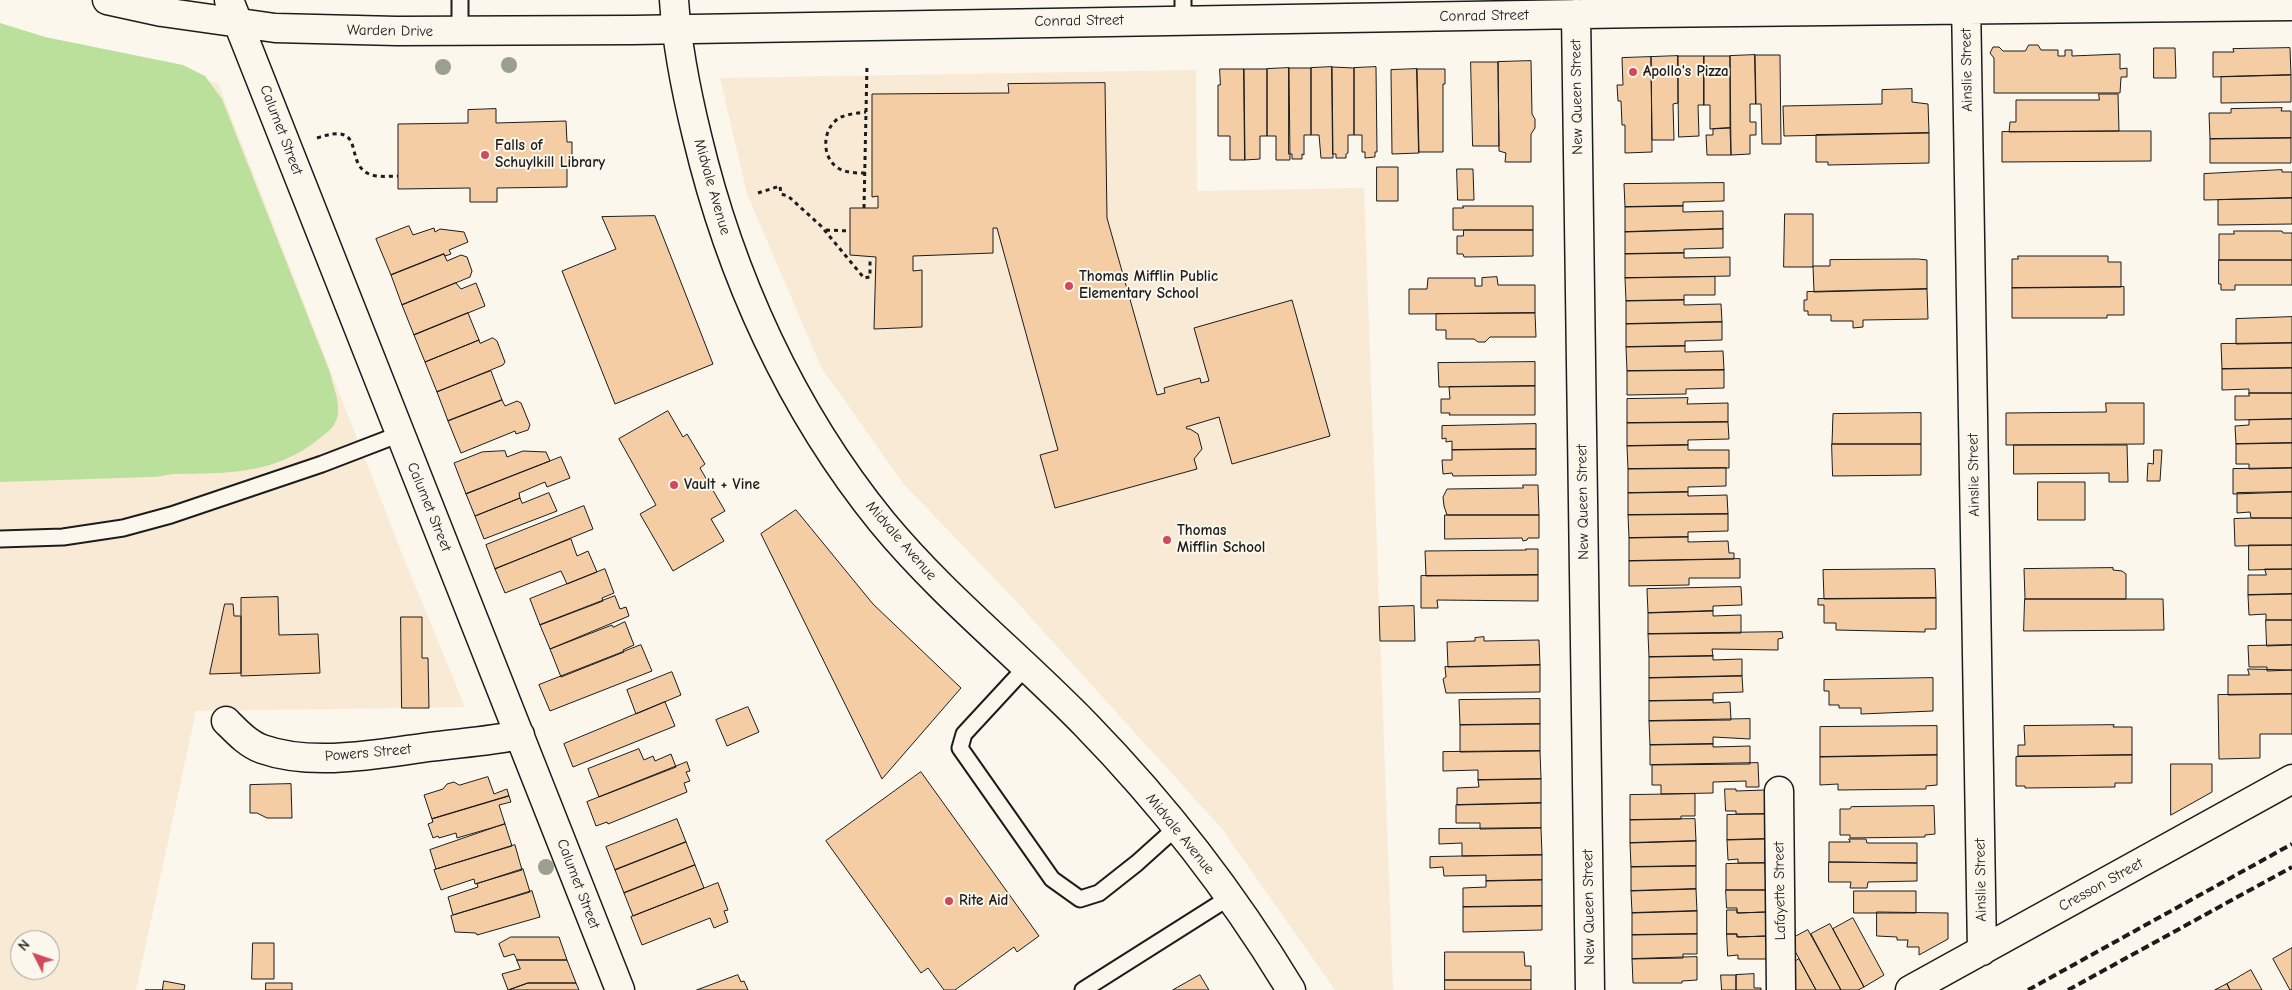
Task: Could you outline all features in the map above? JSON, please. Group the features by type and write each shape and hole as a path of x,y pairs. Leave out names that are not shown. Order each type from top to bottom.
{"street":[{"name":"Warden Drive","path":"107,0 234,12 275,28 460,31 676,29"},
{"name":"Midvale Avenue","path":"674,0 676,29 689,101 707,178 721,221 740,276 759,321 793,388 821,435 882,521 918,562 957,603 1086,725 1177,827 1230,897 1290,990"},
{"name":"Ainslie Street","path":"1966,5 1982,951"},
{"name":"Conrad Street","path":"676,29 1050,11 1512,8 1576,14 1644,6 2292,6"},
{"name":"Calumet Street","path":"234,12 620,990"},
{"name":"New Queen Street","path":"1576,14 1590,990"},
{"name":"Powers Street","path":"226,721 243,738 260,748 279,754 305,758 360,756 491,741 520,735"},
{"name":"Cresson Street","path":"1910,990 2292,779"},
{"name":"Lafayette Street","path":"1780,791 1781,990"}],"lane":[{"path":"460,0 460,31"},
{"path":"0,540 92,534 152,520 322,464 400,434"},
{"path":"1026,667 964,734 960,748 1052,879 1080,899 1098,893 1138,863 1177,827"},
{"path":"1083,990 1230,897"}],"path":[{"path":"864,208 866,65"},
{"path":"865,173 847,172 838,168 826,152 826,142 832,125 838,119 847,115 866,112"},
{"path":"314,139 332,133 340,134 352,143 360,167 366,173 374,176 398,176"},
{"path":"758,192 780,186 781,194 788,196 825,230 864,278 870,277 870,260"},
{"path":"825,230 850,231"}],"shaded area":[{"path":"0,30 148,70 218,83 403,556 465,707 196,711 136,990 0,990"},
{"name":"Thomas Mifflin School","path":"1196,70 1197,191 1364,188 1393,990 1335,990 1222,829 1013,598 902,482 821,367 747,194 720,78"}],"green space":[{"path":"0,23 45,37 183,65 205,76 222,99 329,370 337,398 338,414 334,425 320,438 286,459 268,465 232,472 173,474 153,477 0,482"}],"building":[{"path":"2029,45 2038,45 2041,50 2058,50 2058,56 2065,56 2065,50 2072,50 2072,56 2120,54 2120,69 2127,68 2127,77 2121,77 2120,93 1994,93 1994,58 1990,53 1993,47 1999,47 2003,51 2025,51"},
{"path":"2154,48 2175,48 2176,78 2154,78"},
{"path":"2290,48 2291,75 2213,77 2213,52 2234,52 2233,49"},
{"path":"1755,55 1780,55 1781,144 1762,144 1761,104 1756,104"},
{"path":"1755,55 1756,104 1750,104 1750,122 1756,122 1756,135 1750,135 1750,154 1731,155 1730,56"},
{"path":"1678,56 1678,103 1673,104 1674,140 1652,140 1651,57"},
{"path":"1678,56 1704,56 1704,105 1698,105 1699,136 1679,137"},
{"path":"1704,56 1730,56 1730,128 1710,129 1710,105 1704,105"},
{"path":"1651,57 1652,152 1625,153 1625,125 1622,125 1621,101 1618,101 1617,85 1623,85 1622,58"},
{"path":"1531,61 1532,114 1535,119 1535,128 1531,134 1531,162 1505,162 1506,153 1499,151 1498,62"},
{"path":"1471,62 1498,62 1499,146 1473,146"},
{"path":"1332,67 1354,68 1354,135 1348,135 1348,153 1346,158 1336,158 1336,154 1333,154"},
{"path":"1332,67 1333,158 1321,158 1319,135 1311,135 1311,68"},
{"path":"1376,67 1377,152 1375,152 1375,157 1365,158 1365,152 1362,152 1362,135 1354,135 1354,68"},
{"path":"1289,68 1290,160 1276,160 1276,136 1267,136 1267,69"},
{"path":"1289,68 1311,68 1311,135 1304,135 1304,155 1302,154 1302,159 1292,159 1292,154 1289,154"},
{"path":"1220,69 1244,69 1245,160 1230,160 1230,136 1218,136 1218,85 1220,85"},
{"path":"1244,69 1267,69 1267,136 1260,136 1260,159 1245,160"},
{"path":"1417,69 1445,69 1445,84 1443,84 1443,152 1419,152"},
{"path":"1417,69 1419,153 1392,154 1391,70"},
{"path":"2291,75 2291,102 2221,103 2221,77"},
{"name":"Thomas Mifflin Public Elementary School","path":"1105,83 1107,218 1157,395 1165,393 1164,388 1200,378 1201,383 1209,381 1194,328 1292,300 1330,436 1232,464 1219,417 1186,427 1198,434 1202,449 1194,459 1197,469 1055,508 1040,455 1058,450 997,228 993,228 993,253 913,256 913,271 922,270 922,327 874,329 876,257 850,255 850,208 878,208 878,196 872,197 872,94 1009,93 1008,84"},
{"path":"1912,89 1912,102 1928,104 1929,133 1784,136 1783,106 1882,104 1882,90"},
{"path":"2099,94 2118,94 2119,131 2009,132 2010,122 2016,122 2016,100 2099,100"},
{"path":"2282,108 2281,111 2291,111 2291,138 2210,139 2209,113 2231,113 2231,109"},
{"name":"Falls of Schuylkill Library","path":"496,109 496,123 566,121 567,142 572,142 572,167 567,168 567,187 497,188 497,202 470,202 470,188 398,189 398,124 468,123 468,110"},
{"path":"1730,128 1731,155 1707,155 1706,135 1713,135 1713,129"},
{"path":"2151,131 2151,161 2002,162 2002,132"},
{"path":"1929,133 1929,163 1828,165 1828,162 1816,162 1816,135"},
{"path":"2291,138 2291,163 2210,163 2210,139"},
{"path":"1377,167 1398,167 1398,201 1377,201"},
{"path":"1457,169 1473,169 1474,200 1458,200"},
{"path":"2282,170 2282,172 2292,172 2292,198 2204,200 2204,174"},
{"path":"1724,183 1724,201 1683,202 1683,206 1625,207 1624,184"},
{"path":"2292,198 2292,224 2218,225 2218,200"},
{"path":"1463,206 1533,206 1533,230 1453,230 1453,208 1463,208"},
{"path":"1683,206 1683,212 1723,211 1723,229 1625,232 1625,207"},
{"path":"1785,214 1813,214 1813,267 1784,267"},
{"path":"655,216 713,364 615,404 562,271 616,249 602,217"},
{"path":"409,226 413,235 434,228 435,232 440,229 464,232 468,242 449,250 451,254 445,256 444,254 391,275 376,239"},
{"path":"1723,229 1723,248 1684,249 1684,253 1625,254 1625,232"},
{"path":"1464,230 1533,230 1533,256 1464,257 1463,254 1457,254 1457,236 1463,236"},
{"path":"2234,231 2282,231 2283,233 2292,233 2292,260 2219,260 2219,234 2234,234"},
{"path":"1684,253 1684,258 1730,257 1730,276 1625,278 1625,254"},
{"path":"444,254 447,261 461,255 467,257 472,271 470,277 402,305 391,275"},
{"path":"2018,256 2108,256 2108,262 2121,262 2121,287 2012,288 2012,259 2018,259"},
{"path":"1830,260 1927,260 1927,289 1814,292 1813,266 1830,266"},
{"path":"2219,260 2292,260 2292,285 2235,285 2235,290 2221,290 2221,284 2219,284"},
{"path":"1497,277 1498,285 1535,285 1535,313 1409,314 1409,289 1427,289 1428,278 1475,278 1475,286 1482,286 1482,278"},
{"path":"1715,277 1715,295 1684,295 1684,300 1626,301 1625,278"},
{"path":"456,283 461,289 476,283 485,306 414,335 402,305"},
{"path":"2124,287 2124,315 2107,315 2107,318 2012,318 2012,288"},
{"path":"1927,289 1928,319 1863,320 1863,327 1853,328 1853,321 1831,321 1831,315 1808,315 1808,311 1804,311 1804,300 1807,300 1807,292"},
{"path":"1684,300 1684,305 1721,304 1722,322 1626,324 1626,301"},
{"path":"468,313 479,340 425,362 414,335"},
{"path":"1535,313 1536,337 1490,337 1485,342 1478,342 1474,339 1446,339 1446,330 1436,330 1436,314"},
{"path":"2292,317 2292,343 2236,344 2236,319"},
{"path":"1722,322 1722,340 1685,341 1685,346 1626,347 1626,324"},
{"path":"493,338 497,341 505,362 503,365 437,392 425,362 479,340 480,343"},
{"path":"2292,343 2292,368 2222,369 2221,344"},
{"path":"1685,346 1685,352 1723,351 1724,370 1627,371 1626,347"},
{"path":"1535,362 1535,386 1439,387 1438,363"},
{"path":"2292,368 2292,393 2249,393 2249,389 2222,390 2222,369"},
{"path":"1724,370 1724,388 1686,389 1686,394 1627,395 1627,371"},
{"path":"491,371 502,400 448,421 437,392"},
{"path":"1535,386 1535,415 1449,415 1450,413 1441,413 1441,399 1450,399 1449,387"},
{"path":"2249,393 2292,393 2292,419 2235,420 2235,396 2249,396"},
{"path":"1688,398 1687,404 1728,403 1728,422 1627,423 1627,399"},
{"path":"502,400 505,406 517,401 521,403 530,425 528,430 516,434 515,431 461,453 448,421"},
{"path":"2106,403 2144,403 2144,444 2006,445 2006,413 2106,412"},
{"path":"668,411 683,437 687,434 705,464 700,468 725,511 711,519 724,541 673,571 640,514 656,505 619,439"},
{"path":"1921,413 1921,444 1832,444 1833,414"},
{"path":"2292,419 2292,443 2236,444 2235,426 2249,425 2249,420"},
{"path":"1728,422 1729,439 1688,440 1688,445 1627,446 1627,423"},
{"path":"1536,424 1536,449 1452,450 1452,441 1446,442 1446,438 1442,439 1442,426"},
{"path":"2292,443 2292,468 2249,469 2249,464 2236,464 2236,444"},
{"path":"1832,444 1921,444 1921,475 1833,476"},
{"path":"1688,445 1688,450 1729,450 1729,468 1628,469 1627,446"},
{"path":"2014,445 2127,445 2128,482 2109,482 2109,473 2014,474"},
{"path":"1536,449 1536,475 1453,476 1452,473 1443,474 1442,460 1452,460 1452,450"},
{"path":"2154,450 2162,450 2160,481 2147,481 2148,463 2153,464"},
{"path":"505,451 507,457 523,451 546,452 550,461 466,494 454,463 482,452"},
{"path":"561,457 570,478 547,487 545,482 519,493 520,498 475,516 466,494"},
{"path":"1726,468 1726,486 1688,487 1688,492 1628,493 1628,469"},
{"path":"2292,468 2292,492 2233,494 2233,469"},
{"path":"2038,482 2085,482 2085,520 2038,520"},
{"path":"1523,485 1538,485 1539,515 1447,515 1444,506 1443,497 1447,489 1523,488"},
{"path":"1688,492 1688,496 1727,495 1728,514 1628,515 1628,493"},
{"path":"2292,492 2292,518 2251,518 2250,512 2237,513 2237,493"},
{"path":"549,493 557,511 484,539 475,516 520,498 522,503"},
{"path":"584,506 593,529 495,569 486,545"},
{"path":"796,510 873,604 961,688 882,779 761,534"},
{"path":"1728,514 1728,531 1688,532 1688,537 1629,538 1628,515"},
{"path":"1445,515 1539,515 1539,538 1528,538 1523,541 1522,538 1445,539"},
{"path":"2292,518 2292,545 2235,546 2234,519"},
{"path":"1688,537 1688,542 1728,541 1729,553 1734,553 1734,559 1629,561 1629,538"},
{"path":"571,539 577,556 588,551 597,572 567,584 561,571 505,593 495,569"},
{"path":"2249,545 2292,545 2292,569 2249,570"},
{"path":"1538,549 1538,575 1426,576 1425,551"},
{"path":"1740,559 1740,578 1689,578 1689,585 1629,586 1629,561"},
{"path":"2113,568 2113,570 2122,571 2126,574 2126,599 2025,599 2024,569"},
{"path":"605,569 614,593 602,598 603,601 540,625 530,599"},
{"path":"1935,569 1936,598 1824,599 1823,570"},
{"path":"2265,569 2292,569 2292,594 2248,595 2248,575 2266,575"},
{"path":"1538,575 1538,601 1437,600 1438,608 1421,608 1421,576"},
{"path":"1741,587 1742,605 1713,606 1713,611 1648,613 1647,589"},
{"path":"2292,594 2292,620 2266,620 2266,614 2249,615 2248,595"},
{"path":"615,596 620,609 626,607 629,616 550,649 540,625"},
{"path":"278,597 279,635 318,634 320,673 241,676 241,598"},
{"path":"1936,598 1936,629 1925,629 1925,632 1836,630 1836,623 1824,623 1824,605 1818,605 1818,599"},
{"path":"2025,599 2163,599 2164,630 2024,631"},
{"path":"225,604 233,604 234,616 241,616 241,673 210,674"},
{"path":"1414,606 1415,641 1380,641 1379,607"},
{"path":"1713,611 1713,616 1741,615 1741,633 1648,634 1648,613"},
{"path":"401,617 422,617 422,658 428,658 429,708 402,708"},
{"path":"2266,620 2292,620 2292,645 2267,646"},
{"path":"625,622 634,645 623,650 624,652 561,677 550,649 612,625 613,627"},
{"path":"1782,632 1783,638 1778,639 1778,650 1712,649 1713,656 1649,657 1648,634"},
{"path":"1484,637 1484,641 1539,640 1540,665 1448,667 1447,642 1475,641 1475,638"},
{"path":"641,645 652,671 550,711 539,685"},
{"path":"2292,645 2292,670 2267,671 2267,667 2249,667 2248,646"},
{"path":"1713,656 1713,660 1742,659 1742,676 1649,678 1649,657"},
{"path":"1540,665 1540,692 1446,693 1443,679 1446,677 1445,667"},
{"path":"2248,669 2292,670 2292,694 2228,695 2228,675 2249,675"},
{"path":"672,672 681,695 636,714 627,690"},
{"path":"1742,676 1743,692 1713,693 1713,700 1649,701 1649,678"},
{"path":"1933,678 1933,711 1861,714 1861,708 1839,708 1839,705 1829,705 1829,691 1824,691 1824,680"},
{"path":"2292,694 2292,734 2260,734 2260,758 2219,759 2218,695"},
{"path":"1540,699 1540,724 1460,725 1459,700"},
{"path":"1713,700 1713,703 1730,702 1731,720 1649,721 1649,701"},
{"path":"665,702 675,726 573,767 564,744"},
{"path":"748,707 759,732 727,746 716,720"},
{"path":"1750,719 1750,739 1713,737 1713,744 1650,745 1649,721"},
{"path":"1540,724 1540,751 1460,752 1460,725"},
{"path":"2114,725 2113,727 2132,727 2132,755 2018,756 2018,745 2025,745 2024,726"},
{"path":"1937,726 1937,755 1820,757 1820,727"},
{"path":"1713,744 1713,747 1750,746 1750,764 1650,765 1650,745"},
{"path":"639,749 644,760 653,756 655,761 671,754 676,767 599,797 588,769"},
{"path":"1540,751 1541,779 1478,780 1478,770 1443,771 1443,752"},
{"path":"1937,755 1937,785 1926,786 1926,789 1838,790 1838,784 1820,785 1820,757"},
{"path":"2132,755 2132,783 2115,783 2115,787 2025,788 2025,786 2016,786 2016,757"},
{"path":"687,762 690,771 686,772 690,781 684,783 687,792 608,824 607,822 596,826 587,802"},
{"path":"1758,763 1759,787 1746,787 1746,781 1713,782 1713,793 1661,794 1661,785 1652,785 1652,765"},
{"path":"2171,764 2212,764 2212,792 2171,815"},
{"path":"921,772 1039,936 1017,952 1014,947 955,990 944,990 928,968 921,973 826,841"},
{"path":"488,777 494,794 507,789 509,796 432,819 424,795 443,789 447,784 454,782 459,785"},
{"path":"1541,779 1541,803 1457,805 1457,788 1479,787 1478,780"},
{"path":"291,784 292,818 267,818 257,813 250,813 250,785"},
{"path":"1725,789 1736,789 1736,791 1765,790 1765,814 1736,814 1736,811 1726,811"},
{"path":"1695,794 1695,816 1681,816 1681,819 1630,820 1630,795"},
{"path":"509,796 511,802 499,805 505,824 457,838 456,833 433,838 428,824 433,822 432,819"},
{"path":"1541,803 1541,828 1480,829 1480,823 1456,823 1456,805"},
{"path":"1934,806 1935,834 1925,835 1925,837 1850,838 1850,835 1840,835 1840,809 1850,809 1851,807"},
{"path":"1765,814 1765,839 1727,840 1727,815"},
{"path":"677,819 686,842 615,870 606,847"},
{"path":"1695,819 1696,841 1630,843 1630,820"},
{"path":"505,824 512,846 436,869 430,850"},
{"path":"1541,828 1542,855 1462,856 1462,843 1439,844 1439,829"},
{"path":"1765,839 1765,863 1738,863 1738,859 1728,860 1727,840"},
{"path":"1849,839 1866,839 1867,843 1917,843 1917,863 1829,862 1829,842 1850,842"},
{"path":"1696,841 1696,866 1631,867 1630,843"},
{"path":"686,842 695,865 624,893 615,870"},
{"path":"515,845 522,870 475,884 474,879 441,890 434,870"},
{"path":"1542,855 1542,880 1486,881 1486,875 1444,876 1443,867 1430,868 1430,857"},
{"path":"1829,862 1917,863 1917,881 1868,882 1867,888 1850,888 1851,882 1829,882"},
{"path":"1765,863 1766,890 1726,890 1726,864"},
{"path":"695,865 704,888 633,916 624,893"},
{"path":"1696,866 1696,889 1631,891 1631,867"},
{"path":"523,869 530,892 453,915 448,897 478,887 477,884"},
{"path":"1542,880 1542,906 1463,907 1463,888 1486,887 1486,881"},
{"path":"718,883 728,910 724,911 728,922 714,928 710,918 642,945 631,917"},
{"path":"1696,889 1697,911 1632,913 1631,891"},
{"path":"1726,890 1766,890 1766,912 1737,913 1737,908 1727,908"},
{"path":"532,891 540,917 477,935 476,933 455,932 451,916"},
{"path":"1854,891 1916,891 1916,913 1854,913"},
{"path":"1542,906 1542,930 1463,932 1463,907"},
{"path":"1727,910 1737,910 1737,913 1766,912 1767,936 1737,937 1737,934 1727,934"},
{"path":"1697,911 1697,934 1632,935 1632,913"},
{"path":"1877,912 1948,913 1948,939 1919,955 1919,947 1907,947 1908,940 1897,940 1897,937 1877,936"},
{"path":"1853,918 1884,975 1864,987 1833,929"},
{"path":"1830,924 1864,987 1858,990 1841,990 1811,934"},
{"path":"1808,930 1841,990 1816,990 1789,940"},
{"path":"1697,934 1697,954 1683,954 1683,958 1632,959 1632,935"},
{"path":"1727,934 1737,934 1737,937 1767,936 1767,959 1738,959 1738,955 1728,956"},
{"path":"511,937 559,937 567,960 517,960 514,954 504,957 499,944"},
{"path":"253,943 274,943 274,979 252,979"},
{"path":"2292,948 2292,990 2290,990 2273,959"},
{"path":"1445,952 1524,952 1525,966 1531,966 1531,980 1445,980"},
{"path":"1697,957 1697,980 1682,981 1682,983 1633,983 1632,959"},
{"path":"1799,959 1816,990 1791,990 1791,964"},
{"path":"517,960 567,960 576,983 528,983 508,990 502,974 520,969"},
{"path":"2251,970 2262,990 2230,990 2227,984"},
{"path":"1754,974 1754,988 1761,988 1761,990 1736,990 1736,975"},
{"path":"738,975 741,982 744,981 748,990 697,990"},
{"path":"1200,975 1209,990 1173,990"},
{"path":"1721,975 1736,975 1736,990 1722,990"},
{"path":"1445,980 1531,980 1531,990 1445,990"},
{"path":"164,981 185,985 184,990 162,990"},
{"path":"266,983 292,983 292,990 266,990"},
{"path":"528,983 576,983 579,990 509,990"},
{"path":"2227,984 2230,990 2215,990"}],"railway":[{"path":"2028,990 2292,844"},
{"path":"2068,990 2292,867"}],"place":[{"name":"Apollo's Pizza","path":"1633,72"},
{"name":"Falls of Schuylkill Library","path":"485,155"},
{"name":"Thomas Mifflin Public Elementary School","path":"1069,286"},
{"name":"Vault + Vine","path":"674,485"},
{"name":"Thomas Mifflin School","path":"1167,540"},
{"name":"Rite Aid","path":"949,901"}]}
